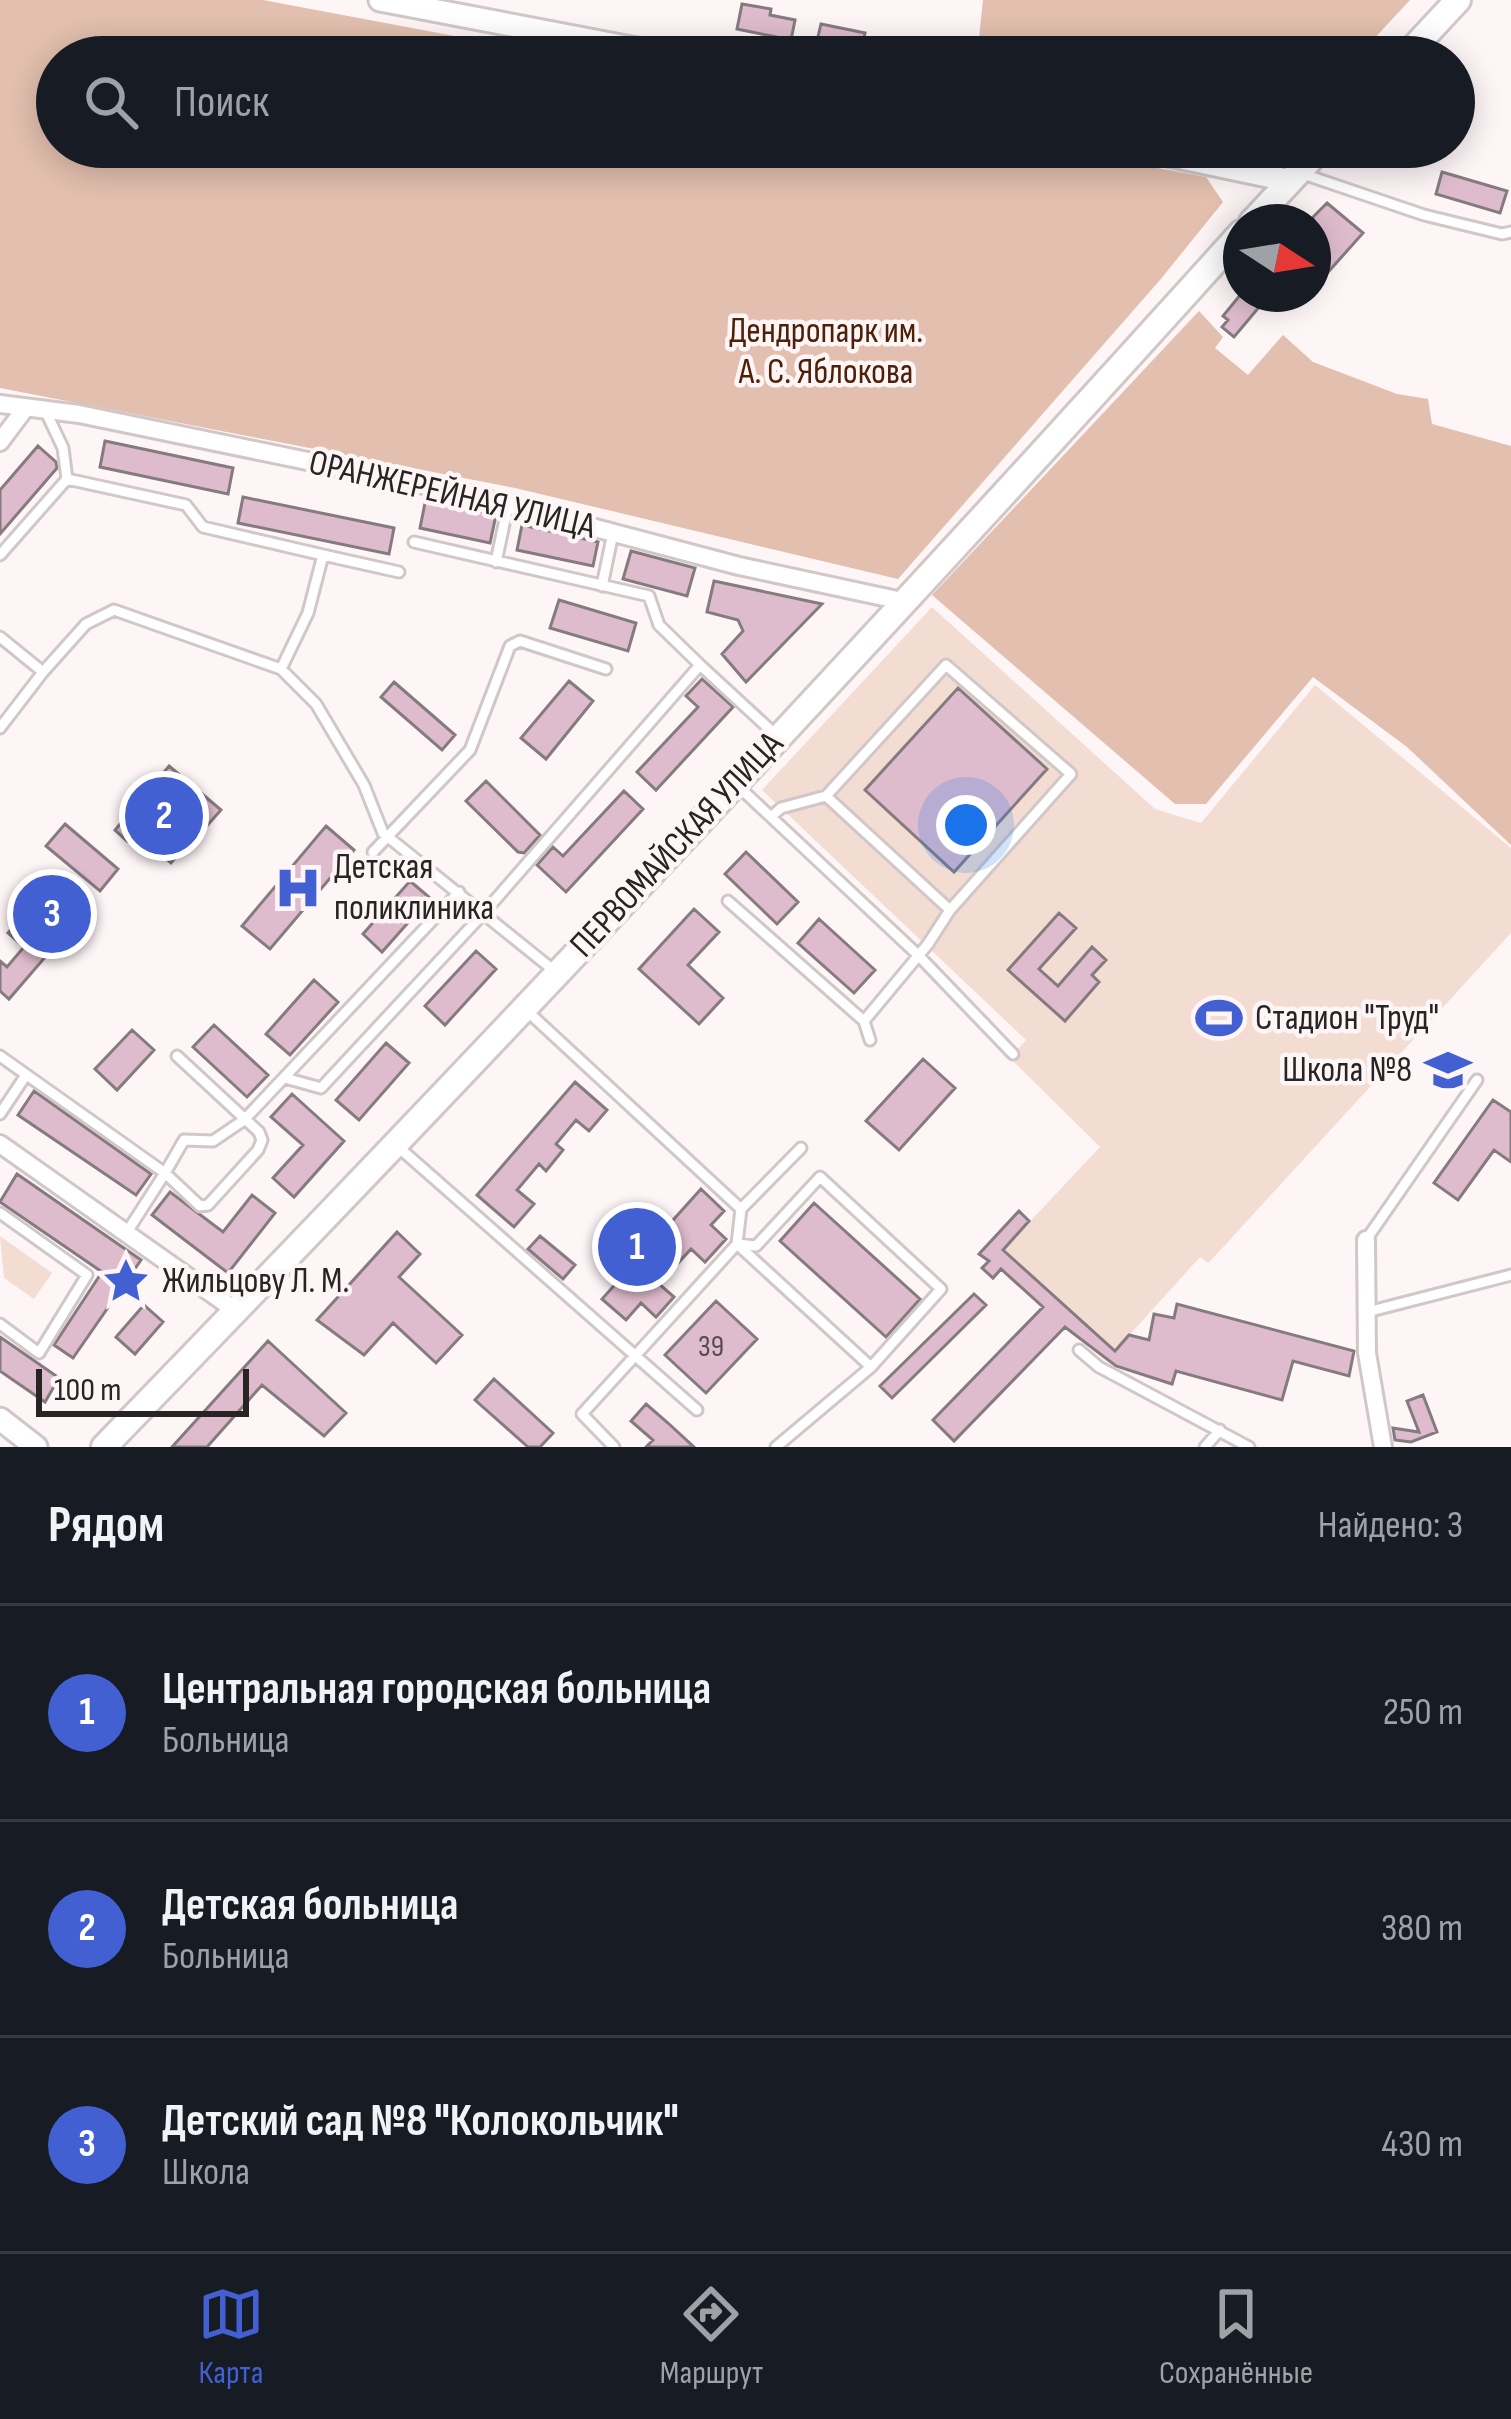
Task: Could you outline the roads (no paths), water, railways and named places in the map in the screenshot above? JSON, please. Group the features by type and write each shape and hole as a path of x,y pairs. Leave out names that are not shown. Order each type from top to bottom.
{"main road":[{"path":"1425,36 1458,0"},
{"path":"1269,204 1302,168"},
{"name":"ПЕРВОМАЙСКАЯ УЛИЦА","path":"104,1447 396,1145 1223,253"}],"street":[{"path":"380,0 569,36"},
{"path":"1245,168 1294,177"},
{"name":"ОРАНЖЕРЕЙНАЯ УЛИЦА","path":"0,404 44,409 508,505 740,566 902,601"},
{"path":"0,442 24,410"},
{"path":"0,1144 235,1310"},
{"path":"1366,1240 1367,1353 1383,1447"},
{"path":"0,1419 36,1447"}],"lane":[{"path":"1294,177 1502,234 1511,232"},
{"path":"0,555 67,479 63,448 44,409"},
{"path":"67,479 186,506 203,527 400,572"},
{"path":"496,562 508,505"},
{"path":"602,586 613,533"},
{"path":"415,542 649,596 659,625 778,737"},
{"path":"281,669 308,613 322,555"},
{"path":"0,728 86,625 114,610 281,669 316,704 364,785 388,838 557,973"},
{"path":"0,638 43,672"},
{"path":"373,852 470,750 510,646 520,641 606,669"},
{"path":"285,1078 321,1088 482,915 700,665"},
{"path":"771,817 781,808 826,796 946,665 1071,773 950,910 864,1021"},
{"path":"735,783 918,955 1013,1054"},
{"path":"826,796 950,910"},
{"path":"127,1232 184,1140 213,1141 244,1120 459,892"},
{"path":"728,901 864,1021 870,1040"},
{"path":"524,1008 741,1209"},
{"path":"0,1056 165,1173 200,1206 208,1204 262,1140 177,1055"},
{"path":"0,1114 26,1075"},
{"path":"1366,1240 1477,1080"},
{"path":"396,1145 697,1410"},
{"path":"614,1447 581,1414 737,1244 741,1209 801,1148"},
{"path":"737,1244 756,1246 820,1178 940,1289 871,1367 776,1447"},
{"path":"0,1213 87,1275 39,1353 0,1324"},
{"path":"737,1244 871,1367"},
{"path":"1367,1312 1511,1275"},
{"path":"1079,1350 1099,1367 1249,1447"},
{"path":"1205,1447 1220,1430"}],"place":[{"name":"Детская больница","path":"164,816"},
{"name":"Детская поликлиника","path":"298,888"},
{"name":"Детский сад №8 \"Колокольчик\"","path":"52,914"},
{"name":"Стадион \"Труд\"","path":"1219,1018"},
{"name":"Школа №8","path":"1448,1070"},
{"name":"Центральная городская больница","path":"637,1247"},
{"name":"Жильцову Л. М.","path":"126,1281"}],"park label":[{"name":"Дендропарк им. А. С. Яблокова","path":"826,352"}]}
